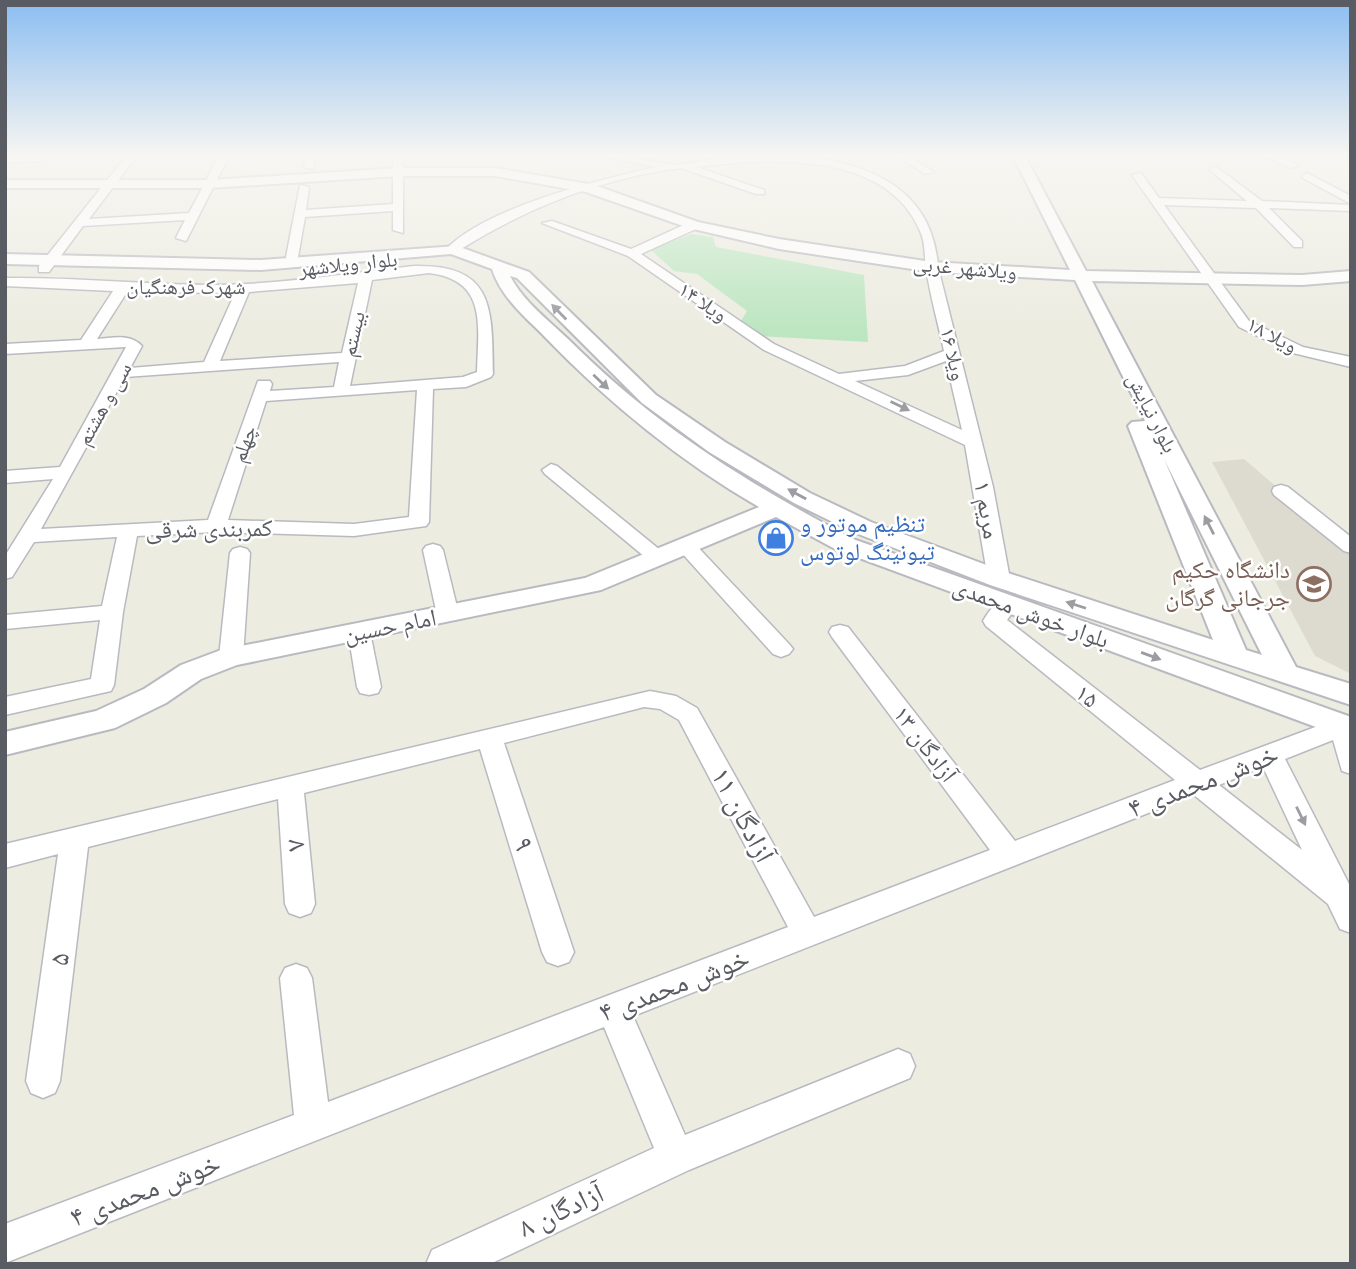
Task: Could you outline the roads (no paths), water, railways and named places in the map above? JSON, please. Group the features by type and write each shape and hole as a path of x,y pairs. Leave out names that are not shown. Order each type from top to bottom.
{"street":[{"path":"48,265 88,213"},
{"path":"182,238 194,213"},
{"path":"292,257 299,214 309,213"},
{"path":"398,213 398,230"},
{"path":"452,249 472,233 514,213"},
{"name":"ویلاشهر غربی","path":"661,213 694,225 779,244 932,267 1074,276 1212,279 1302,280 1351,276"},
{"name":"۱۶ ویلا","path":"914,213 922,223 931,245 932,267 973,442"},
{"name":"بلوار نیایش","path":"1039,213 1118,362 1177,463 1286,673"},
{"name":"ویلا ۱۸","path":"1164,213 1244,324 1298,350 1351,362"},
{"path":"1266,213 1298,244"},
{"path":"80,223 193,216"},
{"name":"۱۴ ویلا","path":"548,223 632,253 769,347 973,442"},
{"path":"632,253 694,225"},
{"name":"بلوار ویلاشهر","path":"5,259 48,265 259,272 390,262 452,249"},
{"name":"بلوار خوش محمدی","path":"452,249 508,274 581,348 636,412 689,452 776,508 844,544 1347,728"},
{"name":"بلوار ویلاشهر","path":"7,280 48,265"},
{"name":"شهرک فرهنگیان","path":"7,280 123,287 244,287 420,270 444,271 468,282 479,293 483,307 485,374 467,382 425,383"},
{"name":"بیستم","path":"341,390 366,277"},
{"path":"86,344 123,287"},
{"path":"210,366 244,287"},
{"name":"سی و هشتم","path":"5,349 86,344 132,344 133,349 66,472 5,573"},
{"name":"بلوار خوش محمدی","path":"581,348 717,447 802,498 862,527 999,579 1351,695"},
{"path":"838,379 908,370 953,353"},
{"path":"120,373 348,357"},
{"name":"چهلم","path":"216,526 273,362"},
{"name":"بلوار نیایش","path":"1118,362 1154,460 1236,658"},
{"path":"259,397 425,383"},
{"name":"کمربندی شرقی","path":"5,706 102,685 112,612 128,531 216,526 354,530 419,523 425,383"},
{"name":"۱ مریم","path":"973,442 999,579"},
{"path":"1154,460 1177,463"},
{"path":"551,470 658,558"},
{"path":"5,477 66,472"},
{"path":"1281,491 1351,547"},
{"name":"امام حسین","path":"5,744 104,720 155,696 191,672 231,657 592,584 776,508"},
{"path":"28,536 128,531"},
{"path":"687,547 781,649"},
{"path":"433,550 448,615"},
{"path":"231,657 240,554"},
{"name":"۱۵","path":"1007,605 994,621 1196,783"},
{"path":"5,622 112,612"},
{"path":"359,632 369,687"},
{"name":"آزادگان ۱۳","path":"840,632 1010,856"},
{"name":"آزادگان ۱۱","path":"489,737 644,699 672,704 688,714 807,934"},
{"path":"1347,728 1351,764"},
{"name":"خوش محمدی ۴","path":"5,1244 1196,783 1347,728"},
{"path":"5,856 489,737"},
{"name":"۹","path":"489,737 558,952"},
{"path":"1270,755 1346,908"},
{"path":"1196,783 1346,908"},
{"name":"۷","path":"290,785 300,904"},
{"name":"۵","path":"43,1081 75,837"},
{"path":"296,978 313,1125"},
{"path":"613,1009 676,1157"},
{"name":"آزادگان ۸","path":"446,1264 676,1157 898,1066"}],"place":[{"name":"تنظیم موتور و تیونینگ لوتوس","path":"776,538"},
{"name":"دانشگاه حکیم جرجانی گرگان","path":"1314,584"}]}
